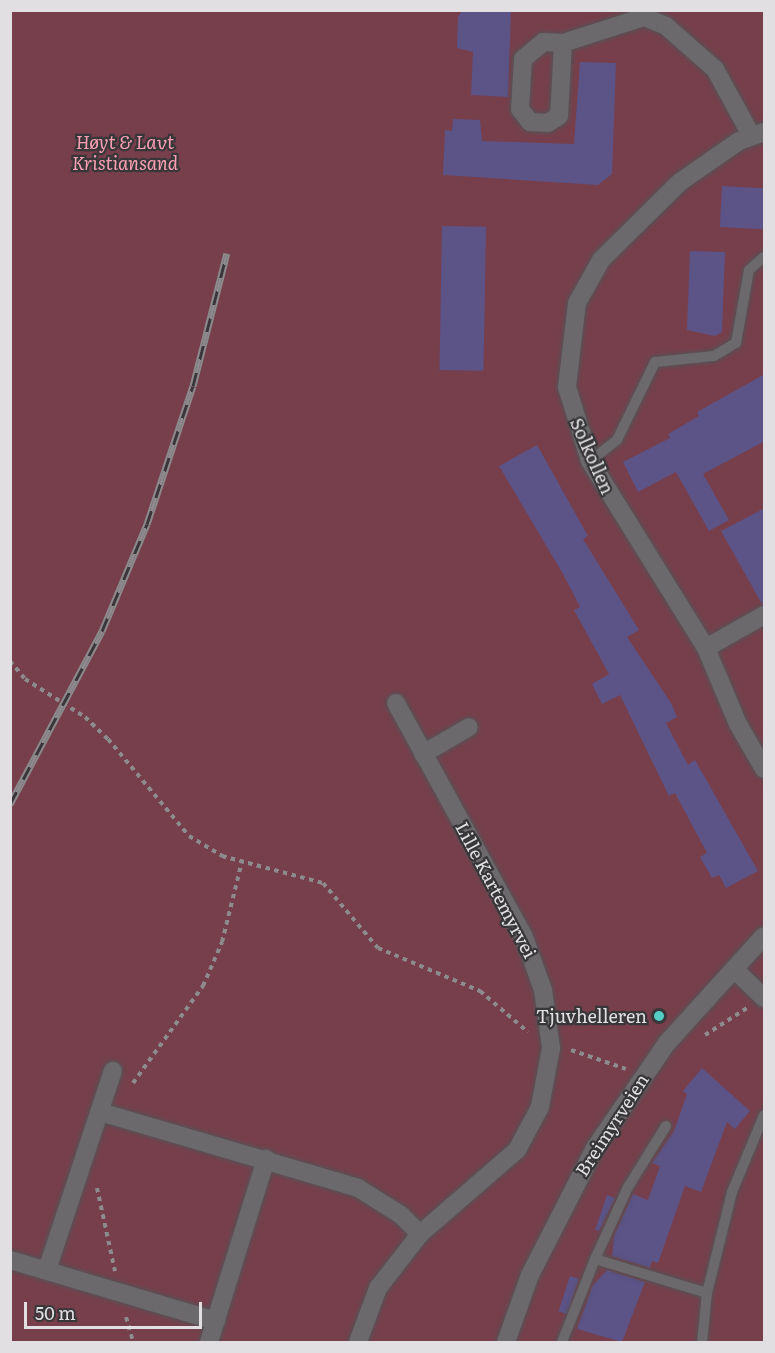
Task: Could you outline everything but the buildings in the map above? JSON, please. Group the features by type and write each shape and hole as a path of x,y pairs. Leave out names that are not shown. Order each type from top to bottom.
{"street":[{"name":"Solkollen","path":"563,43 611,23 655,18 727,81 758,134 650,206 621,235 587,283 572,328 567,387 590,461 706,648 738,724 765,769"},
{"path":"706,648 765,615"},
{"name":"Lille Kartemyrvei","path":"358,1342 378,1288 420,1234 517,1150 540,1107 551,1048 541,982 524,937 396,703"},
{"path":"423,754 469,727"},
{"name":"Breimyrveien","path":"506,1342 563,1204 643,1076 765,936"},
{"path":"734,969 765,998"},
{"path":"47,1270 113,1071"},
{"path":"100,1112 366,1190 420,1234"},
{"path":"209,1342 266,1159"},
{"path":"10,1260 216,1321"}],"lane":[{"path":"590,461 617,440 655,362 714,356 736,343 748,270 765,257"},
{"path":"702,1342 707,1293 732,1192 765,1115"},
{"path":"561,1342 628,1187 666,1126"},
{"path":"595,1259 707,1293"}],"path":[{"path":"10,661 25,679 85,717 108,739 189,836 242,861 323,883 378,948 480,991 538,1038"},
{"path":"125,1093 203,986 222,942 242,861"},
{"path":"566,1048 643,1076"},
{"path":"96,1182 116,1275"},
{"path":"124,1309 133,1342"}],"green space":[{"name":"Høyt & Lavt Kristiansand","path":"11,11 764,11 764,1342 11,1342"}],"railway":[{"path":"10,804 102,631 147,524 193,386 227,253"}],"place":[{"name":"Tjuvhelleren","path":"659,1016"}]}
